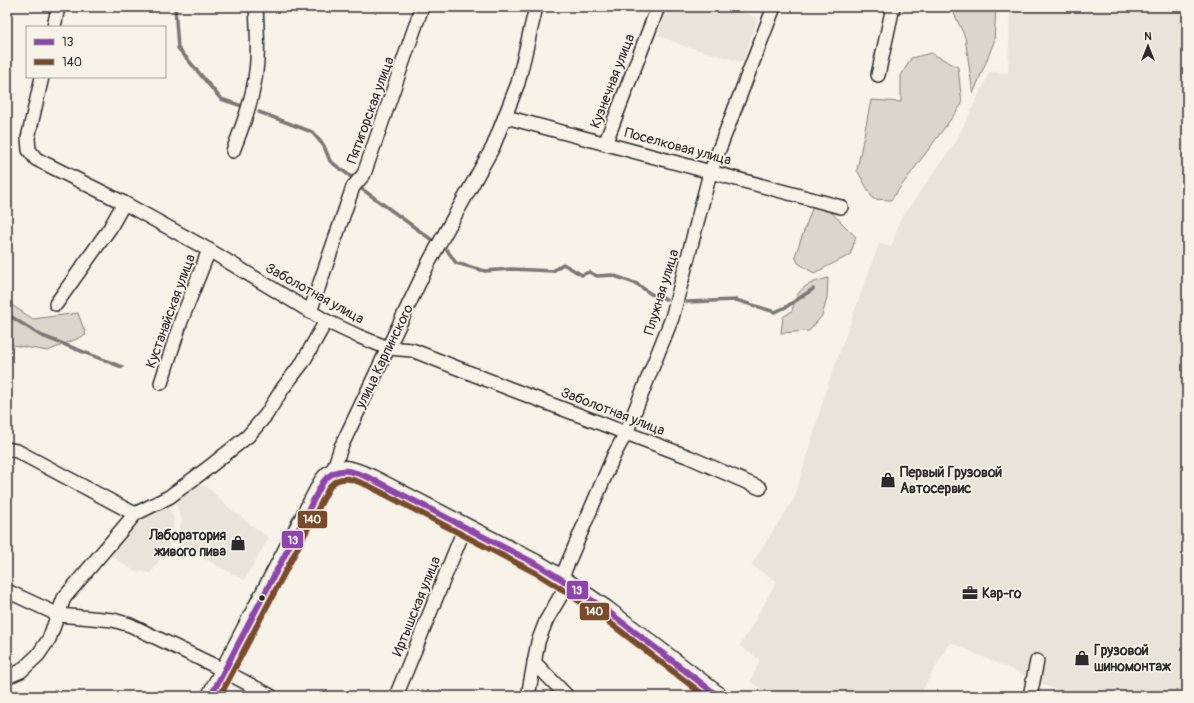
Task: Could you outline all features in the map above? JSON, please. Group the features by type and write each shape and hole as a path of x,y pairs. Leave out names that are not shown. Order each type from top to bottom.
{"main road":[{"path":"333,471 344,469 354,471 465,527 564,581 606,610 718,696"},
{"name":"улица Карпинского","path":"211,696 323,482 333,471"}],"street":[{"path":"54,26 58,7"},
{"path":"233,151 250,105 256,72 258,47 256,7"},
{"name":"Пятигорская улица","path":"310,312 353,186 364,174 422,7"},
{"name":"улица Карпинского","path":"333,471 341,447 429,262 493,147 518,83 536,7"},
{"name":"Кузнечная улица","path":"605,144 657,7"},
{"name":"Плужная улица","path":"528,696 538,642 614,455 626,433 672,318 710,173 774,7"},
{"path":"878,75 894,7"},
{"name":"Заболотная улица","path":"42,78 28,138 29,150 36,159 124,203 209,250 326,321 388,348 412,350 688,456 760,488"},
{"name":"Поселковая улица","path":"506,117 710,173 734,177 842,207"},
{"path":"56,304 110,228 124,203"},
{"name":"Кустанайская улица","path":"161,383 182,321 209,250"},
{"path":"7,677 21,671 38,655 49,638 59,615 64,598 135,514 169,497 248,436 266,415 283,388 303,362 326,321"},
{"path":"7,449 17,452 135,514"},
{"name":"Иртышская улица","path":"396,696 465,527"},
{"path":"7,591 59,615 113,620 130,625 271,696"},
{"path":"1030,696 1037,661"},
{"path":"534,662 567,696"}],"shaded area":[{"path":"668,7 730,7 758,18 743,62 684,46 658,35"},
{"path":"951,7 996,7 994,42 973,94 965,37"},
{"path":"1010,7 1187,7 1187,696 1054,696 1056,690 950,642 919,696 773,696 750,682 760,660 740,646 777,581 751,565 794,499 828,384 879,244 891,247 900,220 955,143 990,72 1008,73"},
{"path":"931,53 958,67 962,104 891,200 873,199 857,170 871,100 901,102 901,76 911,58"},
{"path":"813,206 832,213 856,237 850,255 814,273 798,263 795,256"},
{"path":"828,278 827,298 822,316 809,331 781,333 783,317 792,311 794,303 800,292 814,282"},
{"path":"7,302 33,319 78,313 86,335 48,351 7,344"},
{"path":"193,486 206,486 234,512 269,538 244,580 209,561 178,548 181,543 179,529 182,520 175,502"},
{"path":"160,504 169,508 174,519 169,544 151,573 134,571 109,554 139,516"}],"waterway":[{"path":"175,7 178,48 221,99 245,107"},
{"path":"259,112 312,132 324,146 330,161 354,179"},
{"path":"362,189 432,240"},
{"path":"447,250 456,263 485,271 511,269 553,271 563,264 582,275 589,272 597,276 612,275 637,284 651,294 666,299"},
{"path":"687,302 736,300 775,312 786,307 813,289"},
{"path":"7,314 40,335 122,367"}],"transit line":[{"name":"13","path":"211,696 323,482 328,476 340,471 352,472 372,479 540,566 606,610 718,696"},
{"name":"140","path":"220,696 330,486 334,482 343,479 353,480 369,486 536,573 601,616 705,696"}],"place":[{"name":"Первый Грузовой Автосервис","path":"888,480"},
{"name":"Лаборатория живого пива","path":"238,543"},
{"name":"Кар-го","path":"970,593"},
{"name":"Грузовой шиномонтаж","path":"1082,658"}]}
